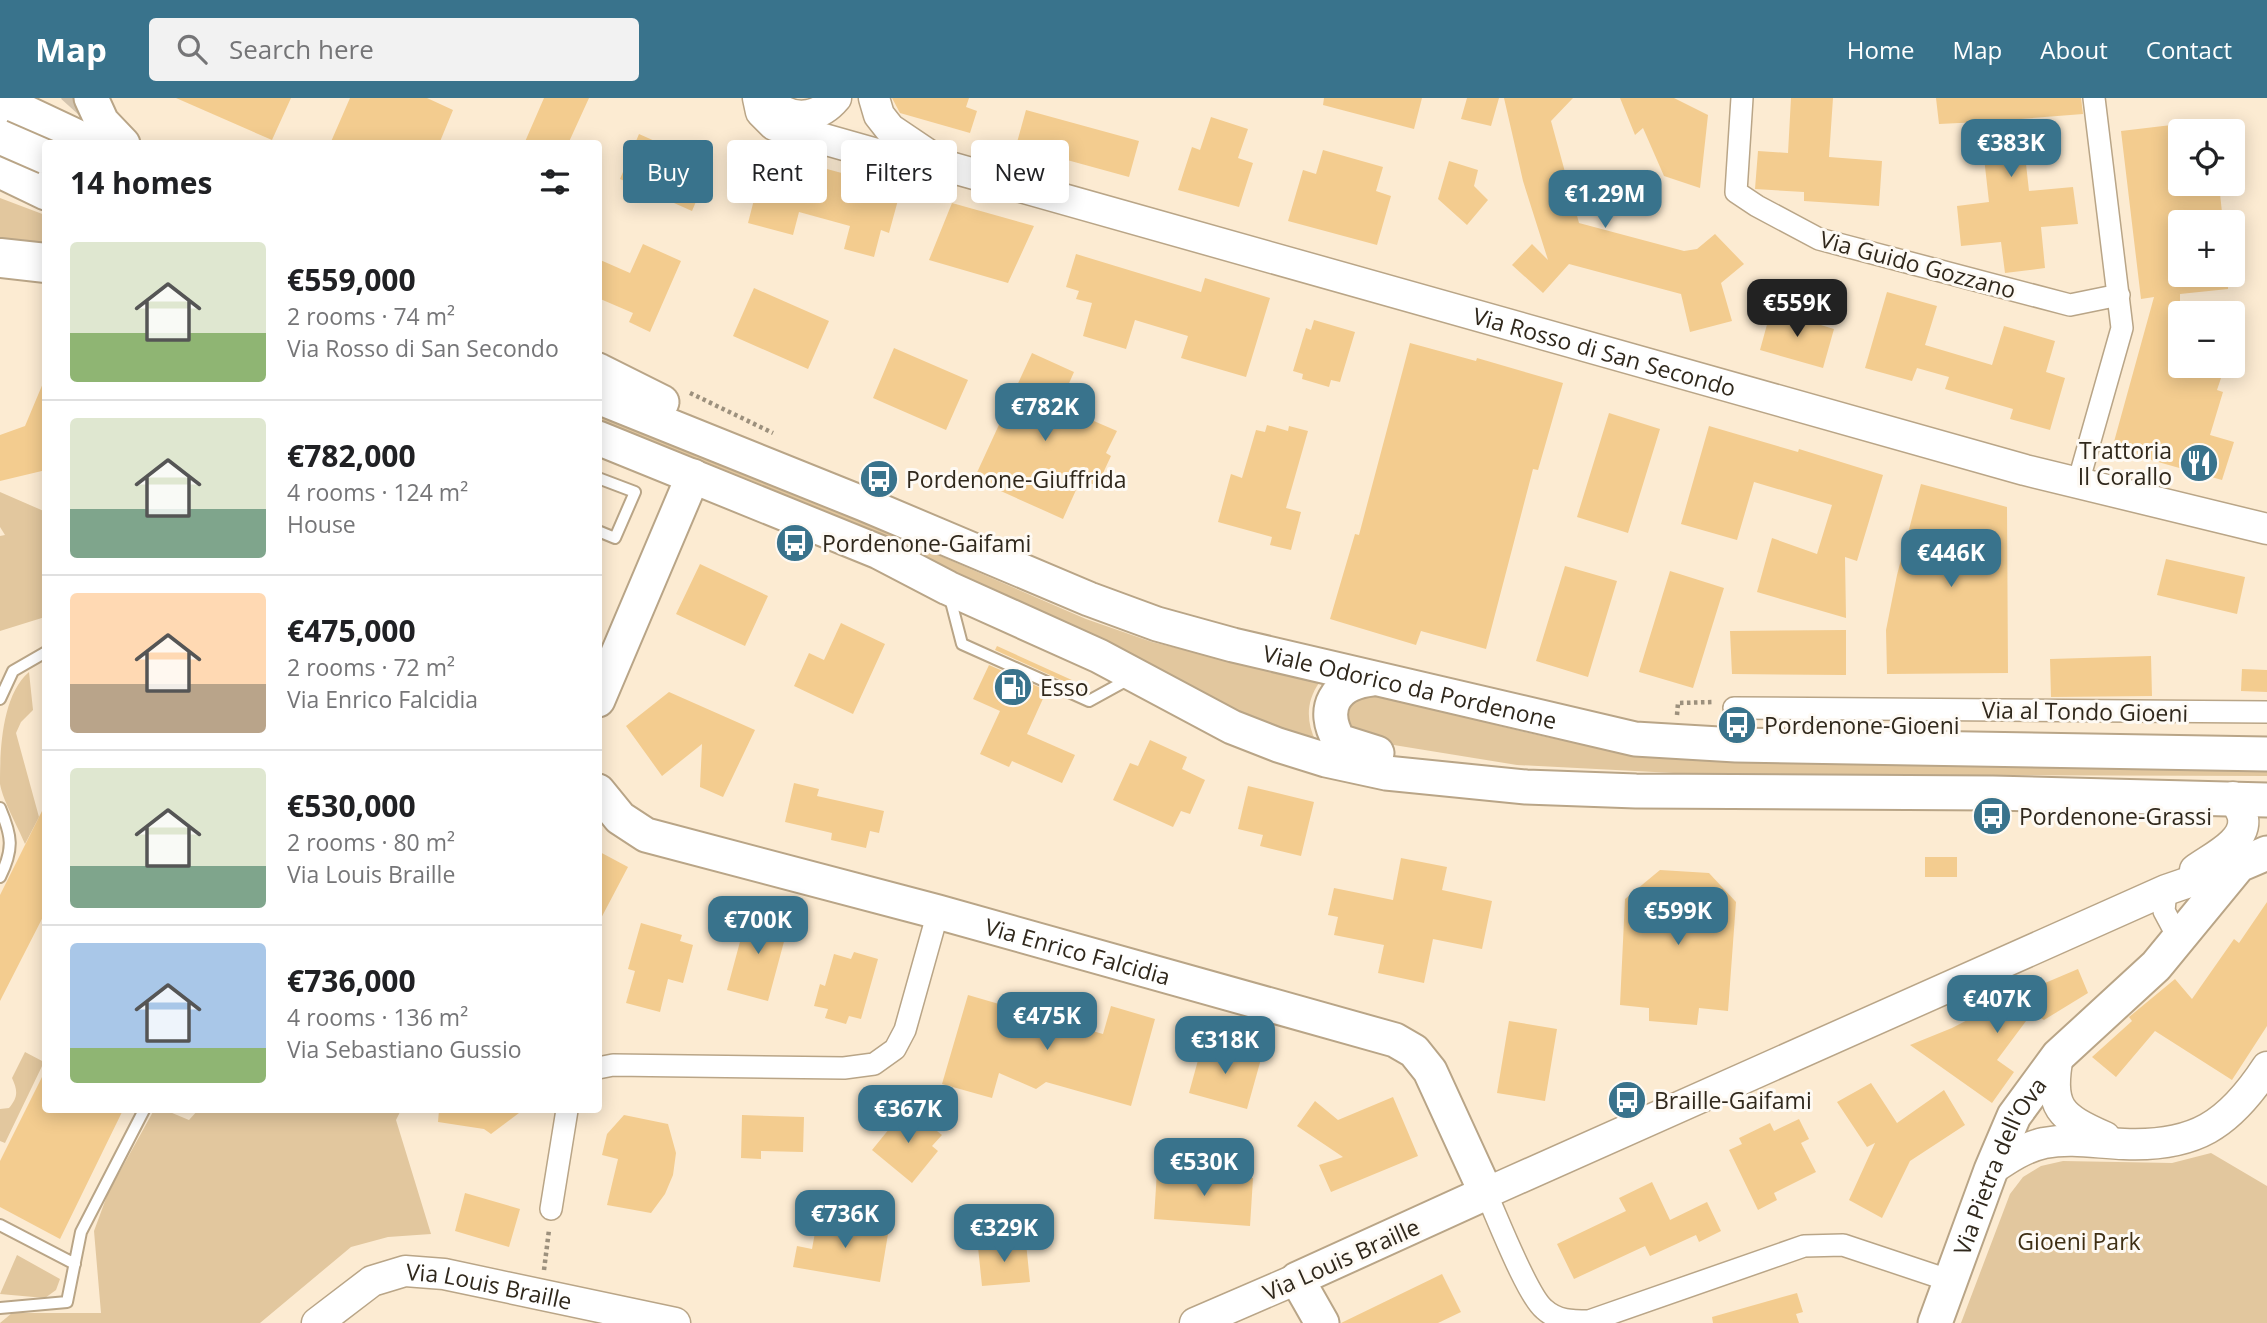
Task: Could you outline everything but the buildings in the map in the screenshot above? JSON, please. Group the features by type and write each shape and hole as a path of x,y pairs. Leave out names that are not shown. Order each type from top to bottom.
{"highway":[{"path":"0,103 79,140"},
{"path":"0,258 42,263"}],"main road":[{"path":"91,98 102,122 119,140"},
{"path":"762,103 797,116 813,115 827,110 836,98"},
{"path":"874,98 878,115 890,130 906,140"},
{"path":"762,103 774,125 841,144"},
{"path":"0,137 42,155"},
{"name":"Via Rosso di San Secondo","path":"957,169 2025,470 2267,529"},
{"path":"0,171 42,192"},
{"path":"0,179 42,193"},
{"path":"602,372 864,504"},
{"name":"Viale Odorico da Pordenone","path":"602,399 864,504 1089,599 1157,624 1199,637 1635,738 1736,745 2267,754"},
{"path":"602,440 879,552 947,588 1099,656 1232,727 1326,760 1386,773 1526,787 1636,791 2233,797 2267,800"},
{"path":"602,690 693,476"},
{"path":"1372,678 1358,680 1342,690 1333,700 1329,713 1332,729 1339,741 1357,749 1526,787"},
{"name":"Via Enrico Falcidia","path":"602,796 620,818 646,835 938,912 1395,1040 1414,1051 1430,1071 1486,1193"},
{"path":"2165,890 2229,846 2238,836 2243,824 2243,814 2233,797"},
{"path":"1486,1193 2165,890 2253,859"},
{"name":"Via Pietra dell'Ova","path":"1935,1323 1991,1170 2014,1116 2058,1056 2156,966 2253,859"},
{"path":"2058,1056 2054,1076 2057,1102 2066,1118 2121,1144"},
{"path":"1991,1170 2009,1157 2041,1144 2079,1139 2121,1144 2170,1143 2192,1136 2213,1126 2247,1097 2267,1067"},
{"name":"Via Louis Braille","path":"1195,1323 1486,1193"},
{"name":"Via Louis Braille","path":"317,1323 372,1280 405,1271 444,1275 674,1323"},
{"path":"1297,1279 1322,1323"}],"street":[{"name":"Via Guido Gozzano","path":"1741,98 1736,192 1819,239 2070,305 2119,295"},
{"path":"2078,483 2122,328 2094,98"},
{"name":"Via al Tondo Gioeni","path":"1734,708 2267,712"},
{"path":"2165,890 2164,911 2179,939"},
{"path":"602,1068 613,1065 844,1068 874,1064 895,1049 905,1030 938,912"},
{"path":"551,1209 567,1113"},
{"path":"1486,1193 1531,1291 1543,1309 1564,1321 1589,1321 1804,1247 1843,1245 1951,1281"}],"lane":[{"path":"602,481 635,492 615,538 602,533"},
{"path":"947,588 962,644 1089,701 1134,676"},
{"path":"0,699 13,671 42,654"},
{"path":"0,808 10,831 8,860 0,877"},
{"path":"0,1308 67,1302 81,1232 142,1113"},
{"path":"0,1225 75,1264"}],"path":[{"path":"682,389 778,435"},
{"path":"1677,722 1678,703 1713,702 1734,708"},
{"path":"540,1295 551,1209"}],"green space":[{"path":"0,198 42,214 42,249 0,244"},
{"path":"602,414 797,494 1086,619 1152,642 1319,683 1309,712 1310,727 1316,742 1245,717 1105,640 816,510 602,420"},
{"path":"0,492 42,510 42,618 0,631 0,536 5,535 0,527"},
{"path":"29,672 33,710 21,722 16,733 39,817 25,844 7,806 0,784 0,770 8,708 20,682"},
{"path":"1366,694 1574,743 1678,758 1813,764 2215,767 2267,769 2267,776 1693,774 1517,765 1356,737 1341,712"},
{"path":"25,1052 42,1061 42,1066 5,1143 0,1141 0,1109 9,1108 14,1100 16,1090 12,1078"},
{"path":"152,1113 172,1113 189,1120 195,1113 400,1113 396,1120 431,1234 388,1237 351,1247 260,1323 0,1323 12,1313 101,1313 94,1231 108,1193"},
{"name":"Gioeni Park","path":"2211,1153 2267,1186 2267,1323 1961,1323 2010,1194 2023,1177 2041,1166 2063,1161 2172,1163"},
{"path":"17,1255 60,1279 56,1290 45,1298 0,1294"}],"tunnel":[{"path":"45,140 84,98"},
{"path":"38,145 42,142"}],"place":[{"name":"Trattoria Il Corallo","path":"2199,463"},
{"name":"Pordenone-Giuffrida","path":"879,479"},
{"name":"Pordenone-Gaifami","path":"795,543"},
{"name":"Esso","path":"1013,687"},
{"name":"Pordenone-Gioeni","path":"1737,725"},
{"name":"Pordenone-Grassi","path":"1992,816"},
{"name":"Braille-Gaifami","path":"1627,1100"}]}
